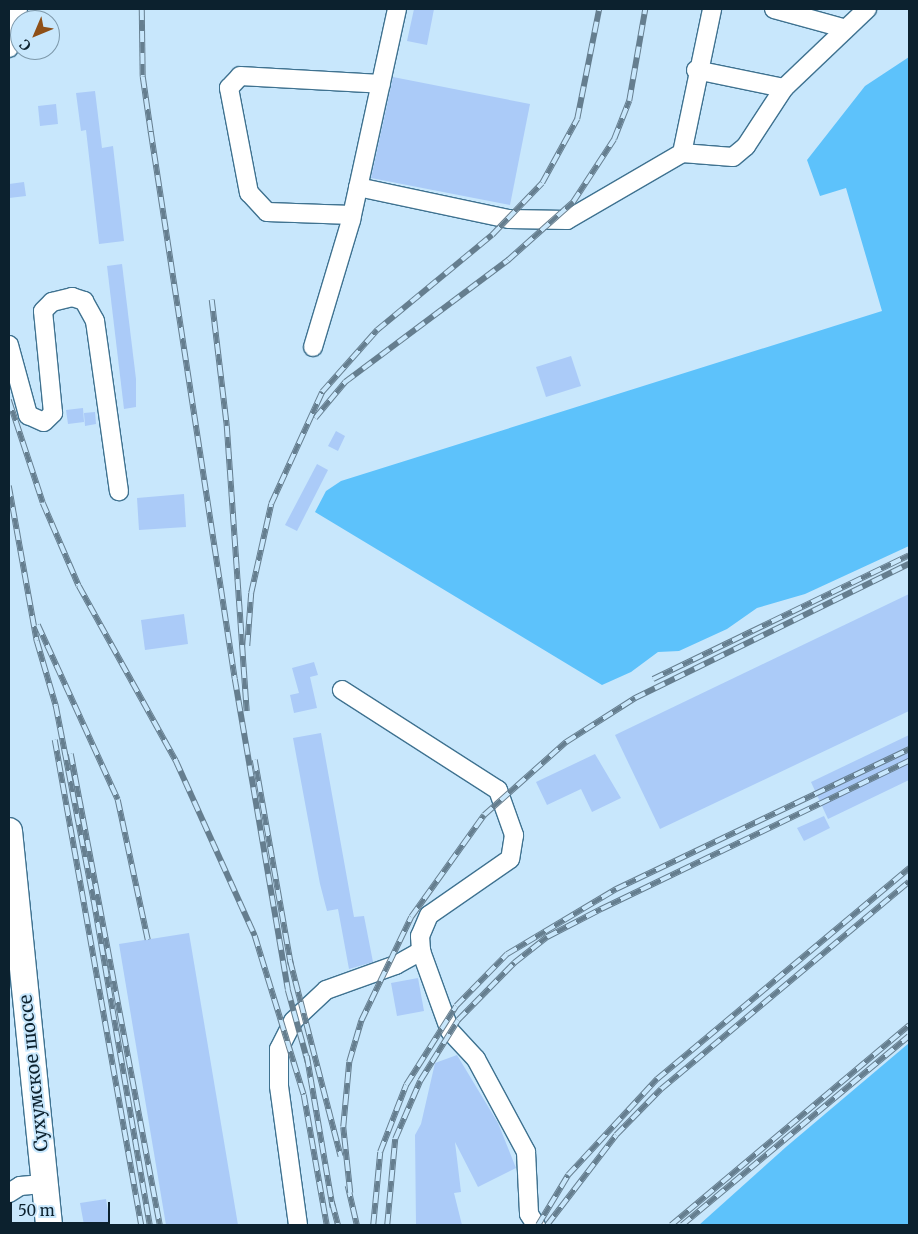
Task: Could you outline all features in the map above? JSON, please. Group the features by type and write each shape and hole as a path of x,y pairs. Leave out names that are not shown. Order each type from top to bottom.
{"highway":[{"name":"Сухумское шоссе","path":"9,831 49,1225"}],"street":[{"path":"9,48 18,9"},
{"path":"313,347 352,215 397,9"},
{"path":"682,153 696,70 712,9"},
{"path":"774,9 843,28"},
{"path":"358,187 509,219 567,220 682,153 734,157 746,146 784,88 843,28 868,9"},
{"path":"696,70 784,88"},
{"path":"352,215 267,212 249,193 229,88 240,76 381,84"},
{"path":"9,345 28,415 44,422 53,413 43,311 52,302 72,297 84,301 95,321 118,491"},
{"path":"342,690 498,790 514,835 510,859 429,915 420,936 421,951 450,1031 476,1060 526,1152 530,1214 536,1225"},
{"path":"298,1225 279,1086 279,1048 293,1021 326,990 396,965 421,951"},
{"path":"9,1193 20,1186 45,1184"}],"water":[{"path":"909,57 909,546 805,594 757,608 727,629 679,651 658,652 631,672 602,685 315,512 326,491 341,481 882,311 846,188 820,196 807,160 865,86"},
{"path":"909,1043 909,1225 699,1225 786,1147"}],"building":[{"path":"414,9 434,9 427,45 407,41"},
{"path":"393,77 530,104 510,205 371,178"},
{"path":"95,91 102,148 113,146 124,241 99,244 86,130 81,131 76,93"},
{"path":"56,104 58,124 40,126 38,106"},
{"path":"24,182 26,196 9,198 9,184"},
{"path":"122,264 136,379 136,407 124,409 107,266"},
{"path":"571,356 581,386 546,397 536,367"},
{"path":"83,408 84,422 68,424 66,410"},
{"path":"95,412 96,424 85,426 84,413"},
{"path":"336,431 345,436 338,451 328,446"},
{"path":"317,464 328,470 297,531 285,525"},
{"path":"184,494 186,527 139,530 137,498"},
{"path":"909,594 909,711 660,829 615,735"},
{"path":"184,614 188,644 145,650 141,620"},
{"path":"314,662 318,675 310,677 317,708 294,713 290,695 299,693 292,668"},
{"path":"321,733 354,917 364,916 373,962 349,969 338,909 327,911 320,884 293,738"},
{"path":"909,735 909,780 828,819 811,782"},
{"path":"595,754 621,798 592,812 581,789 547,805 536,782"},
{"path":"824,816 830,828 804,841 797,828"},
{"path":"189,933 238,1225 166,1225 119,944"},
{"path":"418,978 424,1011 397,1016 391,983"},
{"path":"457,1055 498,1123 516,1168 478,1187 455,1142 461,1192 454,1193 462,1225 416,1225 415,1135 421,1124 435,1063"},
{"path":"106,1199 110,1225 84,1225 80,1203"}],"railway":[{"path":"142,9 143,77 235,679 288,990 308,1062"},
{"path":"247,646 251,593 271,504 322,392 377,330 492,235 542,183 577,119 599,9"},
{"path":"315,418 345,382 508,260 573,202 614,139 629,101 645,9"},
{"path":"212,300 227,426 247,711"},
{"path":"9,400 43,503 79,586 176,761 255,936 304,1095 327,1225"},
{"path":"9,486 37,641 56,706 94,901 150,1225"},
{"path":"653,679 909,555"},
{"path":"350,1193 343,1127 349,1062 361,1021 411,917 484,815 566,742 635,698 909,564"},
{"path":"38,625 118,800 148,940"},
{"path":"55,740 141,1225"},
{"path":"373,1225 380,1152 406,1085 456,1006 507,954 616,889 909,749"},
{"path":"71,754 160,1225"},
{"path":"255,760 291,965"},
{"path":"387,1225 395,1139 420,1081 458,1020 514,963 547,937 601,909 909,761"},
{"path":"538,1225 568,1175 657,1079 909,868"},
{"path":"547,1225 616,1135 661,1089 909,882"},
{"path":"290,960 341,1157"},
{"path":"671,1225 909,1025"},
{"path":"682,1225 909,1036"},
{"path":"307,1056 333,1208"},
{"path":"348,1186 357,1225"},
{"path":"332,1202 338,1225"}]}
